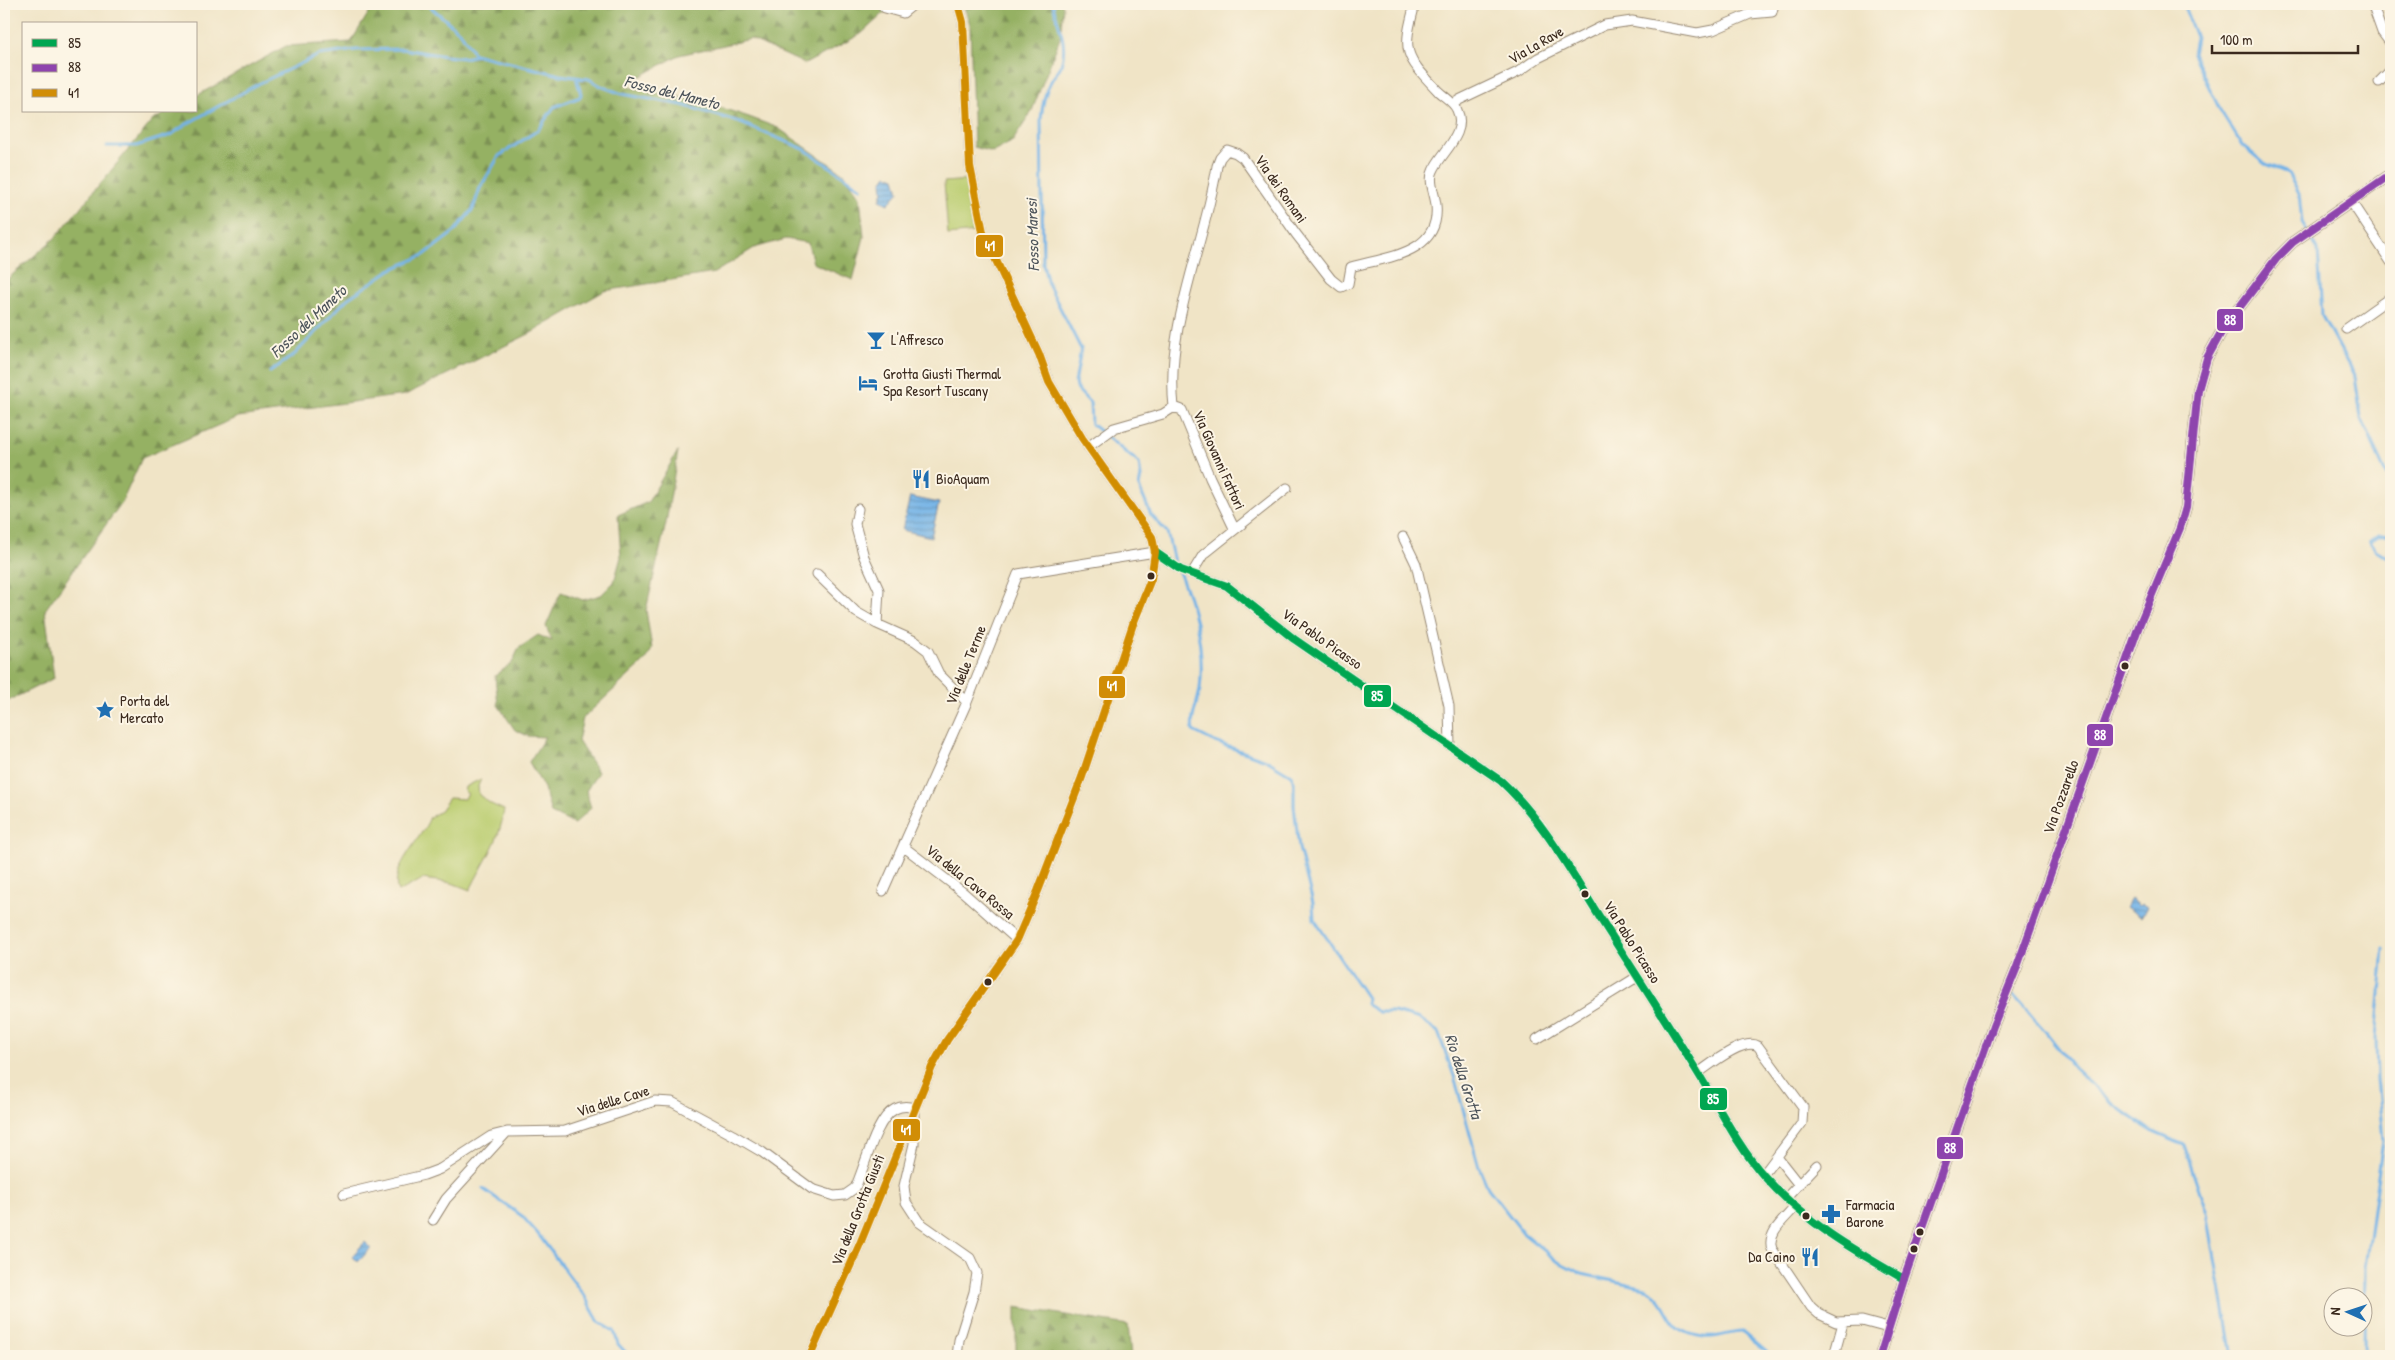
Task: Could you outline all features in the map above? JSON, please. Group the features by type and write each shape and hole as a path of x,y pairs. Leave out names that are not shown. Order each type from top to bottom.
{"street":[{"path":"881,4 885,8 903,13 914,4"},
{"name":"Via della Grotta Giusti","path":"810,1356 859,1246 914,1108 947,1040 1017,940 1082,777 1134,622 1151,580 1155,552 1152,537 1076,430 1049,382 1039,354 983,232 970,166 963,22 958,4"},
{"path":"1415,4 1408,37 1407,53 1437,90 1454,105"},
{"name":"Via La Rave","path":"1454,105 1460,100 1518,72 1538,58 1571,40 1605,25 1632,22 1697,33 1713,30 1750,14 1772,12 1774,4"},
{"path":"2372,4 2382,32 2391,44"},
{"path":"2379,82 2391,70"},
{"name":"Via dei Romani","path":"1174,407 1172,390 1180,319 1218,166 1223,153 1226,150 1231,150 1242,158 1331,279 1337,285 1344,286 1350,278 1352,267 1376,262 1416,248 1435,227 1436,204 1432,174 1458,132 1458,115 1454,105"},
{"name":"Via Pozzarello","path":"1880,1356 1904,1279 1993,1026 2017,966 2140,623 2180,528 2186,507 2198,390 2208,358 2229,321 2276,260 2298,239 2391,174"},
{"path":"2352,203 2391,262"},
{"path":"2346,329 2391,297"},
{"path":"1088,447 1114,428 1163,414 1174,407"},
{"name":"Via Giovanni Fattori","path":"1174,407 1182,410 1210,478 1234,528"},
{"name":"Via Giovanni Fattori","path":"1192,574 1203,555 1234,528 1287,488"},
{"path":"858,509 855,524 864,556 879,590 877,624"},
{"path":"1403,537 1416,564 1449,706 1450,746"},
{"name":"Via Pablo Picasso","path":"1155,552 1181,570 1227,586 1294,639 1501,781 1533,814 1638,977 1743,1148 1763,1175 1795,1207 1823,1231 1904,1279"},
{"name":"Via delle Terme","path":"883,892 967,702 1018,574 1155,552"},
{"path":"817,574 856,612 877,624 915,641 928,651 939,674 967,702"},
{"name":"Via della Cava Rossa","path":"904,847 964,893 1017,940"},
{"path":"1537,1039 1638,977"},
{"path":"1698,1073 1742,1045 1751,1043 1758,1046 1799,1101 1804,1112 1799,1129 1763,1175"},
{"name":"Via delle Cave","path":"344,1194 424,1175 440,1169 491,1136 507,1132 565,1131 655,1101 672,1102 762,1152 812,1189 834,1196 845,1195 855,1188 879,1128 889,1113 900,1107 914,1108"},
{"path":"914,1108 914,1144 904,1186 906,1202 919,1222 970,1258 977,1273 974,1292 959,1340 957,1356"},
{"path":"433,1220 451,1193 507,1132"},
{"path":"1777,1157 1799,1185"},
{"path":"1786,1198 1817,1165"},
{"path":"1795,1207 1772,1234 1769,1242 1811,1307 1819,1314 1843,1323 1862,1321 1888,1328"},
{"path":"1834,1356 1843,1323"}],"green space":[{"path":"374,4 894,4 861,34 805,64 751,39 679,55 623,86 704,102 778,128 844,174 860,197 864,237 853,280 813,263 808,243 786,239 754,248 714,273 604,291 531,333 405,395 238,417 142,458 122,502 45,610 54,678 4,703 4,282 55,238 153,120 167,112 198,112 198,95 286,46 351,42"},
{"path":"963,4 1062,4 1063,6 1060,38 1031,113 1012,142 993,152 974,147 970,24"},
{"path":"970,180 975,232 948,235 944,182"},
{"path":"678,451 666,523 646,610 652,649 646,660 583,718 578,741 598,772 586,791 591,808 574,824 551,813 544,788 529,762 545,737 528,736 515,730 498,705 495,676 512,663 519,648 538,635 552,641 546,626 561,592 583,600 601,595 614,582 621,557 618,515 648,502"},
{"path":"481,779 478,786 479,795 491,804 504,810 495,842 470,890 452,883 423,879 398,892 396,883 398,873 407,854 430,817 439,812 449,798 464,799 468,794 464,791 465,787"},
{"path":"1016,1307 1128,1325 1131,1356 1016,1356"}],"water":[{"path":"887,175 895,178 899,192 888,204 880,200 883,191 882,182"},
{"path":"910,497 939,503 931,537 902,530"},
{"path":"2131,899 2140,906 2142,904 2147,907 2141,917 2126,907"},
{"path":"365,1242 371,1248 358,1262 352,1256"}],"waterway":[{"name":"Fosso del Maneto","path":"427,4 461,33 474,54 560,75 589,79 622,94 682,105 736,121 804,149 861,188"},
{"name":"Fosso Maresi","path":"1053,4 1062,34 1064,49 1060,67 1047,90 1041,115 1043,264 1048,284 1081,349 1075,383 1076,388 1090,403 1091,424 1139,463 1141,476 1139,487 1151,515 1167,532 1174,562"},
{"path":"2183,4 2196,37 2193,54 2220,110 2242,145 2265,164 2288,173 2299,194 2302,222 2318,250 2322,316 2355,377 2361,417 2391,486"},
{"path":"107,146 136,146 171,135 185,125 258,84 319,55 356,50 403,49 464,58 477,55"},
{"name":"Fosso del Maneto","path":"270,372 295,354 347,299 390,270 424,255 454,232 473,209 480,188 499,156 538,130 554,107 580,97 581,94 576,77"},
{"path":"2391,534 2379,535 2370,542 2376,550 2391,559"},
{"name":"Rio della Grotta","path":"1179,572 1190,600 1200,644 1200,689 1192,726 1193,731 1215,742 1266,760 1291,775 1294,782 1294,806 1299,848 1313,903 1314,919 1367,998 1366,1004 1379,1012 1394,1012 1420,1019 1438,1032 1454,1076 1479,1167 1488,1188 1524,1234 1557,1261 1582,1274 1646,1288 1661,1302 1674,1323 1690,1334 1709,1337 1743,1332 1771,1356"},
{"path":"2364,1356 2365,1266 2383,1140 2377,1079 2376,1038 2384,949"},
{"path":"2014,996 2074,1068 2108,1100 2151,1131 2184,1145 2207,1213 2232,1356"},
{"path":"483,1189 522,1216 538,1234 585,1297 599,1322 614,1331 618,1344 629,1356"}],"transit line":[{"name":"41","path":"810,1356 859,1246 932,1067 947,1040 1017,940 1082,777 1133,624 1151,579 1155,552 1152,537 1082,438 1049,382 1039,354 983,232 970,166 963,22 958,4"},
{"name":"88","path":"1880,1356 1904,1279 1993,1026 2017,967 2140,623 2180,528 2186,507 2198,390 2207,358 2223,329 2276,259 2293,242 2391,174"},
{"name":"85","path":"1155,552 1181,570 1227,586 1294,639 1501,781 1530,812 1556,847 1677,1038 1738,1141 1755,1165 1796,1208 1830,1234 1904,1279"}],"place":[{"name":"L'Affresco","path":"876,340"},
{"name":"Grotta Giusti Thermal Spa Resort Tuscany","path":"868,383"},
{"name":"BioAquam","path":"921,479"},
{"name":"Porta del Mercato","path":"105,710"},
{"name":"Farmacia Barone","path":"1831,1214"},
{"name":"Da Caino","path":"1810,1257"}]}
